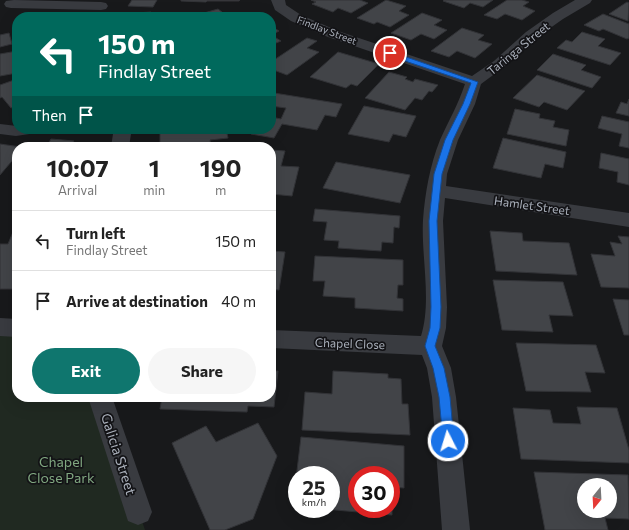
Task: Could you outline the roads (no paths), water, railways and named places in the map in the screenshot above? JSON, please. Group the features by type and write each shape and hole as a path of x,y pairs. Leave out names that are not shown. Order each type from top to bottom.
{"street":[{"name":"Findlay Street","path":"278,0 280,6 296,18 333,34 474,82"},
{"name":"Taringa Street","path":"430,346 435,328 436,307 433,221 438,174 449,140 467,104 474,82 499,64 531,34 575,2"},
{"path":"11,4 66,12 101,6"},
{"path":"0,129 12,130"},
{"name":"Hamlet Street","path":"436,191 629,220"},
{"path":"0,327 12,328"},
{"name":"Chapel Close","path":"276,339 430,346"},
{"path":"430,346 439,368 444,397 456,530"},
{"name":"Galicia Street","path":"102,402 138,512"}],"park label":[{"name":"Chapel Close Park","path":"61,470"}]}
